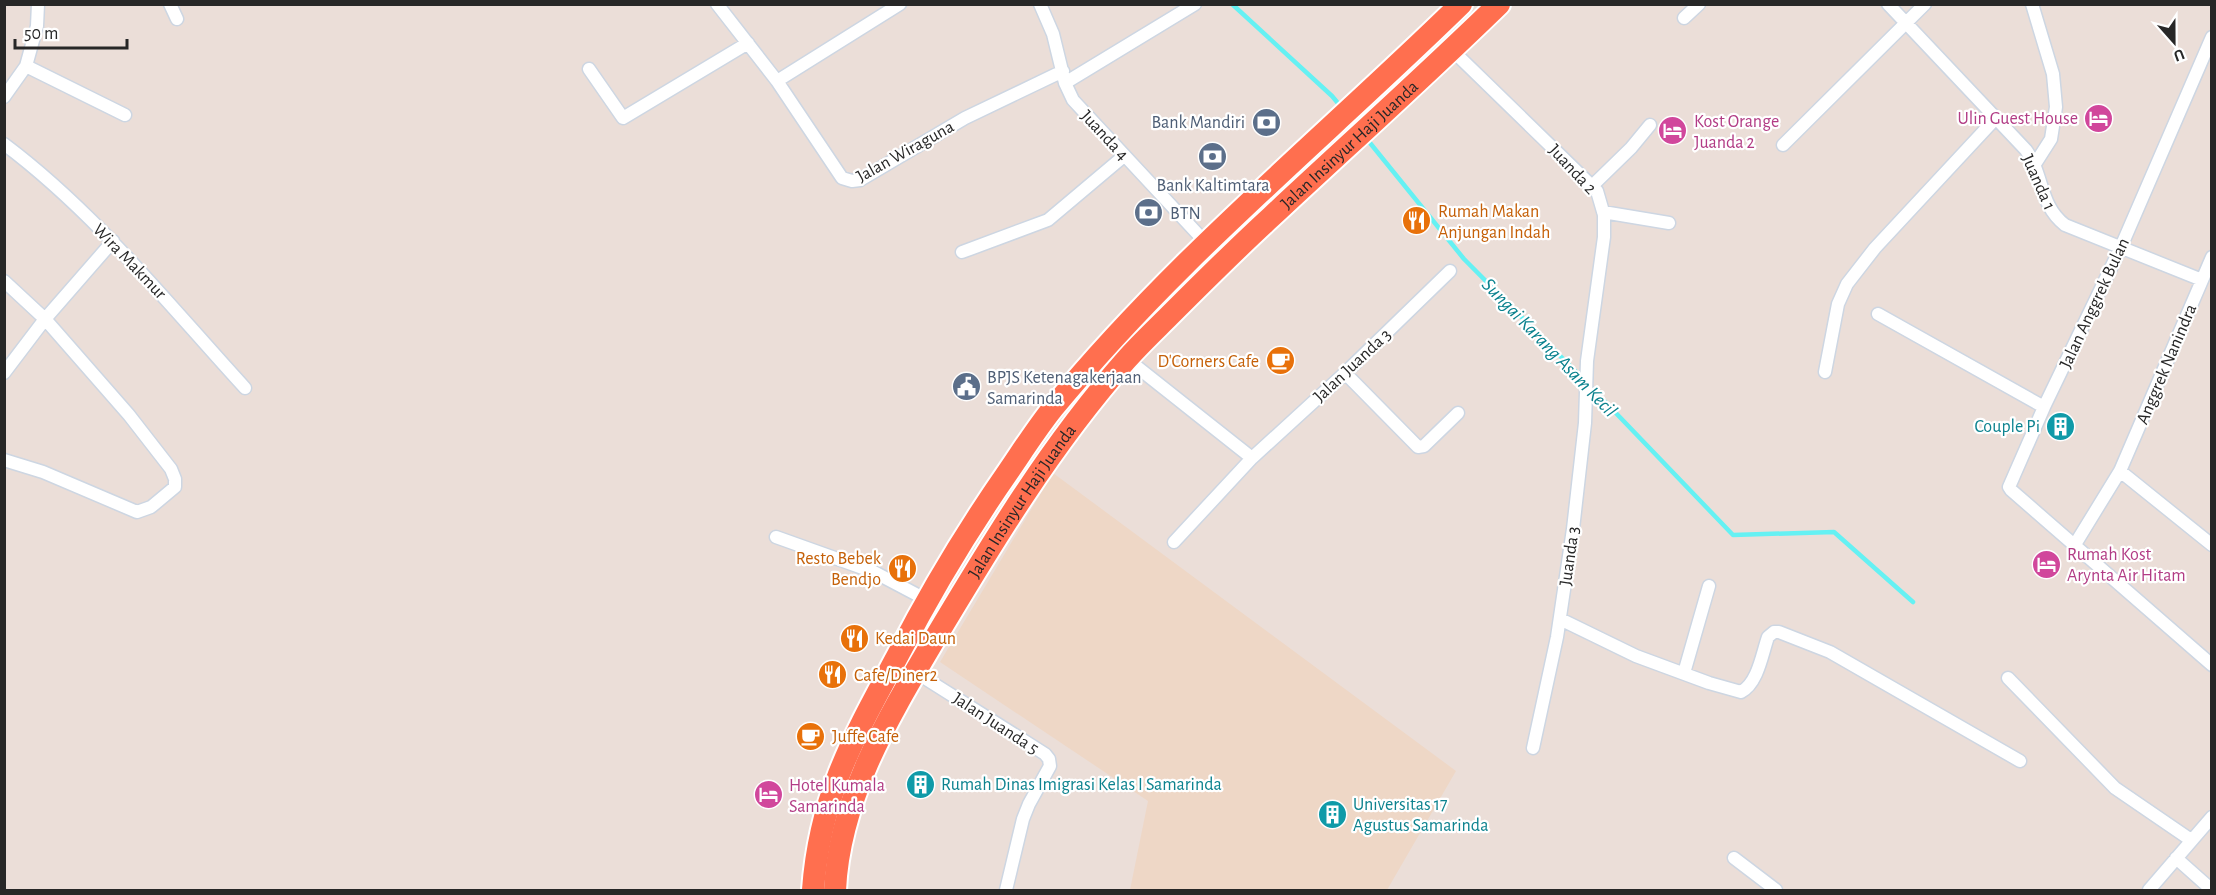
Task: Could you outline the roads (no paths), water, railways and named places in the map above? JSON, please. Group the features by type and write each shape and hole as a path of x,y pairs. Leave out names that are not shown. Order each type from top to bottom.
{"highway":[{"name":"Jalan Insinyur Haji Juanda","path":"813,891 820,833 836,779 853,739 927,600 966,533 1052,409 1121,328 1318,139 1384,80 1461,4"},
{"name":"Jalan Insinyur Haji Juanda","path":"835,891 836,873 850,803 865,768 915,672 989,546 1035,476 1073,425 1127,359 1225,260 1499,4"},
{"path":"966,533 989,546"}],"street":[{"path":"4,97 26,66 37,26 38,4"},
{"path":"170,4 177,19"},
{"name":"Jalan Wiraguna","path":"717,4 777,81 842,178 854,182 964,118 1064,77 1196,4"},
{"path":"777,81 900,4"},
{"name":"Juanda 4","path":"1040,4 1053,34 1064,77 1075,104 1207,244"},
{"path":"1684,18 1699,4"},
{"name":"Juanda 1","path":"1888,4 2026,150 2035,164 2053,215 2065,225 2202,280"},
{"path":"1783,145 1925,4"},
{"path":"2032,4 2053,74 2056,107 2051,139 2035,164"},
{"name":"Jalan Anggrek Bulan","path":"2074,546 2009,487 2044,407 2121,247 2211,37"},
{"path":"588,69 623,118 748,43"},
{"name":"Juanda 2","path":"1452,50 1600,196 1604,237 1587,361"},
{"path":"26,66 125,115"},
{"path":"1825,372 1838,304 1847,284 1875,248 1996,118"},
{"path":"1592,186 1623,157 1650,126"},
{"name":"Wira Makmur","path":"4,144 49,179 113,241 245,388"},
{"path":"962,252 1048,220 1124,156"},
{"path":"1603,212 1669,223"},
{"path":"4,373 45,319 113,241"},
{"name":"Anggrek Nanindra","path":"2074,546 2120,471 2211,257"},
{"name":"Jalan Juanda 3","path":"1174,542 1252,458 1345,373 1450,271"},
{"path":"4,281 45,319 129,415 171,469 175,487 151,507 137,512 43,472 4,460"},
{"path":"1878,314 2044,407"},
{"path":"1127,359 1252,458"},
{"name":"Juanda 3","path":"1533,748 1560,619 1585,423 1587,361"},
{"path":"1345,373 1412,444 1418,447 1424,446 1458,413"},
{"path":"2120,471 2211,545"},
{"path":"776,537 874,572 927,600"},
{"path":"2074,546 2211,665"},
{"path":"1684,673 1709,586"},
{"path":"1560,619 1636,656 1709,683 1741,692 1748,688 1754,678 1768,637 1774,632 1779,632 1830,652 2020,761"},
{"name":"Jalan Juanda 5","path":"915,672 1049,759 1050,766 1023,819 1006,891"},
{"path":"2008,678 2115,788 2191,840"},
{"path":"2148,891 2211,817"},
{"path":"1734,858 1776,891"},
{"path":"2176,858 2211,890"}],"waterway":[{"name":"Sungai Karang Asam Kecil","path":"1232,4 1332,96 1342,108"},
{"name":"Sungai Karang Asam Kecil","path":"1366,138 1464,259 1583,379"},
{"name":"Sungai Karang Asam Kecil","path":"1589,385 1733,535 1834,532 1913,602"}],"place":[{"name":"Ulin Guest House","path":"2099,118"},
{"name":"Bank Mandiri","path":"1266,122"},
{"name":"Kost Orange Juanda 2","path":"1673,131"},
{"name":"Bank Kaltimtara","path":"1213,156"},
{"name":"BTN","path":"1149,213"},
{"name":"Rumah Makan Anjungan Indah","path":"1417,221"},
{"name":"D'Corners Cafe","path":"1280,361"},
{"name":"BPJS Ketenagakerjaan Samarinda","path":"966,387"},
{"name":"Couple Pi","path":"2061,426"},
{"name":"Rumah Kost Arynta Air Hitam","path":"2046,564"},
{"name":"Resto Bebek Bendjo","path":"902,568"},
{"name":"Kedai Daun","path":"854,638"},
{"name":"Cafe/Diner2","path":"833,675"},
{"name":"Juffe Cafe","path":"811,736"},
{"name":"Rumah Dinas Imigrasi Kelas I Samarinda","path":"920,784"},
{"name":"Hotel Kumala Samarinda","path":"768,795"},
{"name":"Universitas 17 Agustus Samarinda","path":"1332,814"}]}
